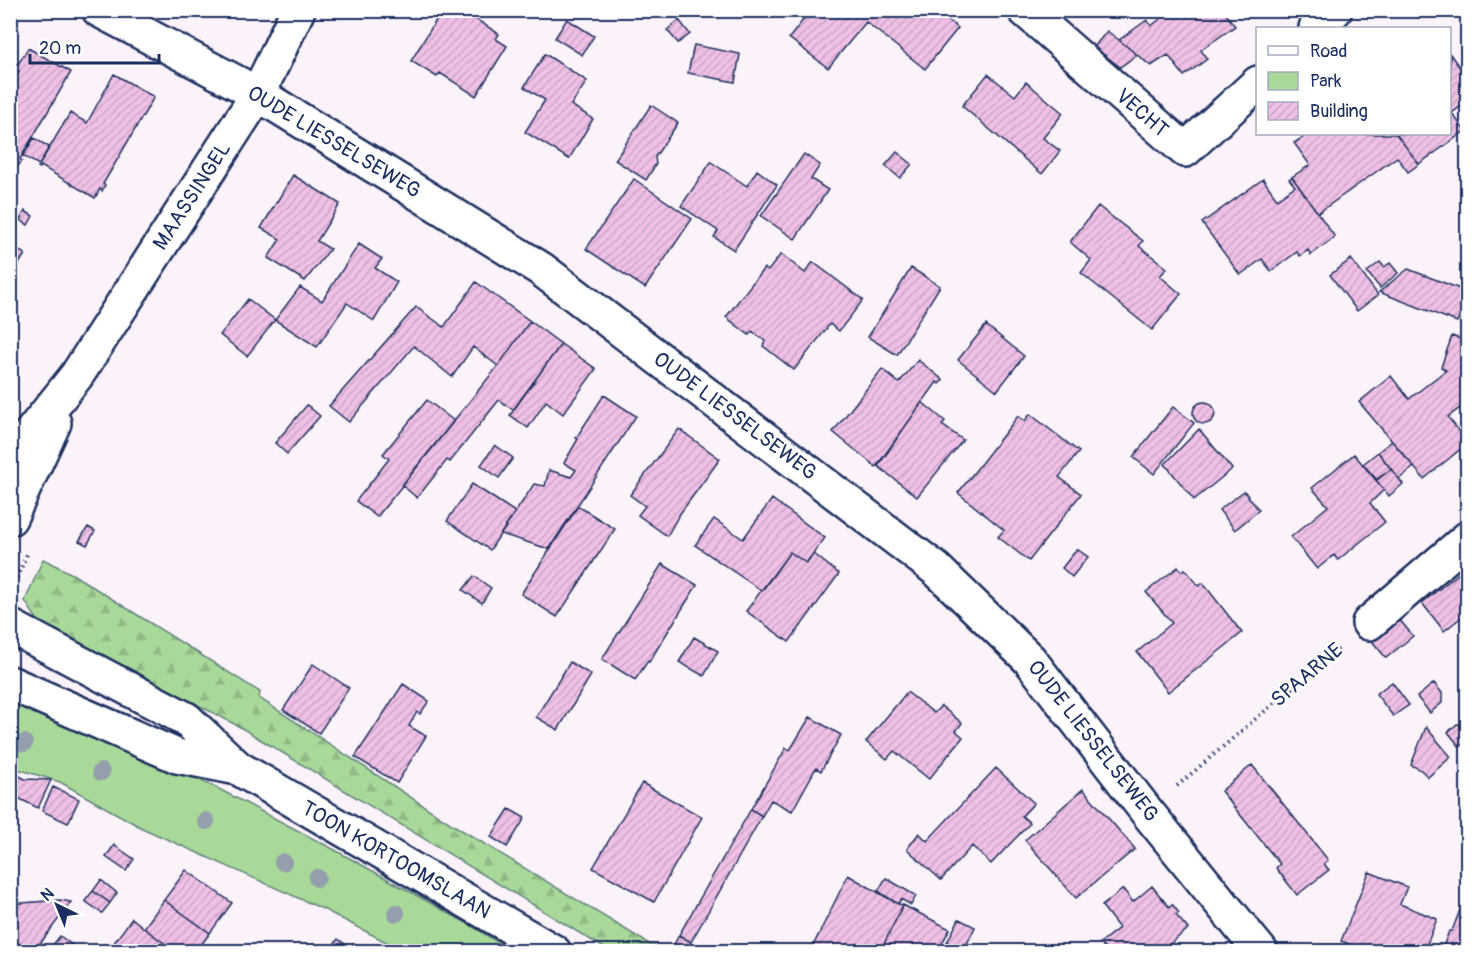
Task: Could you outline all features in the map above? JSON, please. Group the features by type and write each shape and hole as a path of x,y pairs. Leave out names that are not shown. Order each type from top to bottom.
{"street":[{"name":"OUDE LIESSELSEWEG","path":"99,10 258,94 541,269 936,569 1030,660 1146,812 1262,951"},
{"name":"MAASSINGEL","path":"10,459 76,375 258,94 298,10"},
{"name":"VECHT","path":"1025,10 1185,150 1256,84"},
{"path":"1317,27 1335,10"},
{"name":"MAASSINGEL","path":"10,518 76,375"},
{"path":"1369,622 1467,538"},
{"name":"TOON KORTOOMSLAAN","path":"10,626 186,718 238,768 554,951"},
{"name":"TOON KORTOOMSLAAN","path":"10,683 177,756 238,768"}],"path":[{"name":"SPAARNE","path":"1146,812 1369,622"}],"green space":[{"path":"43,559 74,575 260,692 259,698 450,823 661,951 609,951 240,727 38,621 25,601"},
{"path":"10,696 215,787 333,849 512,951 403,951 325,910 142,828 60,782 11,767"}],"building":[{"path":"447,10 483,10 477,20 499,34 496,39 507,46 476,96 440,73 437,77 411,61 438,17 443,20"},
{"path":"811,10 935,10 958,28 925,69 866,22 828,68 789,38"},
{"path":"1172,10 1223,10 1235,26 1201,50 1207,59 1184,76 1168,55 1151,66 1119,40 1147,20 1151,26"},
{"path":"567,19 594,36 582,55 555,38"},
{"path":"679,20 690,34 678,43 667,30"},
{"path":"1107,31 1137,55 1120,67 1094,47"},
{"path":"694,45 740,54 735,82 688,73"},
{"path":"28,48 71,72 20,159 22,161 12,173 10,172 10,81 13,82 19,71 15,69"},
{"path":"545,54 587,81 571,105 593,119 569,159 525,132 545,100 524,87"},
{"path":"1451,55 1468,79 1468,101 1452,113 1465,131 1419,164 1397,135 1451,135"},
{"path":"114,74 154,97 103,184 105,185 102,191 100,189 95,198 41,166 38,167 70,113 87,123"},
{"path":"988,74 1015,96 1026,82 1063,113 1043,138 1060,151 1042,174 962,106"},
{"path":"651,105 678,123 655,157 656,164 646,180 615,160"},
{"path":"1306,135 1397,135 1419,164 1408,172 1397,157 1318,213 1292,177 1310,165 1294,143"},
{"path":"34,138 49,147 39,165 23,156"},
{"path":"897,152 912,164 900,178 885,166"},
{"path":"804,154 820,165 811,179 828,190 795,239 761,216"},
{"path":"711,162 747,186 757,170 777,185 734,250 714,237 718,231 681,206"},
{"path":"293,175 340,204 317,241 330,249 305,281 268,258 280,239 261,228"},
{"path":"1292,177 1335,237 1311,255 1308,250 1300,256 1297,252 1271,271 1262,259 1240,275 1202,223 1263,179 1277,199 1295,186 1289,179"},
{"path":"634,179 692,219 645,288 586,249"},
{"path":"1098,206 1143,241 1139,246 1167,268 1160,276 1181,294 1152,330 1081,273 1091,260 1070,242"},
{"path":"25,211 33,216 28,225 20,220"},
{"path":"359,244 382,259 375,268 397,282 374,321 347,303 317,347 275,320 300,287 322,301"},
{"path":"10,246 25,254 16,269 10,266"},
{"path":"781,254 805,273 813,262 863,300 839,331 830,324 794,370 763,346 765,341 752,331 749,335 726,317 764,268 768,271"},
{"path":"1351,259 1378,295 1357,311 1330,275"},
{"path":"1380,262 1384,267 1390,263 1398,273 1380,288 1367,272"},
{"path":"911,268 940,286 897,355 868,337"},
{"path":"1408,269 1468,292 1457,322 1379,292"},
{"path":"476,282 530,321 498,366 473,347 452,377 414,346 349,422 329,406 416,307 444,327"},
{"path":"248,299 275,320 247,356 220,335"},
{"path":"530,321 561,344 513,410 499,400 450,462 447,460 417,498 402,485 498,366"},
{"path":"986,325 1024,356 997,391 958,360"},
{"path":"1452,336 1468,342 1468,402 1448,417 1468,443 1424,479 1359,402 1391,376 1409,399 1446,370 1441,367"},
{"path":"561,344 596,369 563,414 546,401 528,428 510,415"},
{"path":"918,360 943,380 939,384 937,382 876,467 833,432 882,369 899,383"},
{"path":"604,395 636,416 549,549 501,534 534,484 545,486 549,470 571,477 576,470 564,463 578,439 576,438"},
{"path":"427,400 454,421 377,517 356,501 389,459 383,454"},
{"path":"922,402 945,421 942,425 963,440 917,497 878,466"},
{"path":"1204,402 1214,409 1215,413 1208,423 1204,424 1194,417 1193,413 1200,403"},
{"path":"307,405 320,416 287,454 275,443"},
{"path":"1173,407 1194,423 1154,474 1133,457"},
{"path":"1030,414 1079,452 1059,477 1081,494 1029,561 998,537 1004,530 958,493 1018,416 1025,421"},
{"path":"679,429 720,459 679,515 667,536 638,515 645,506 630,495"},
{"path":"1199,429 1232,469 1194,500 1165,464"},
{"path":"1392,441 1414,467 1399,479 1378,452"},
{"path":"495,445 513,458 499,478 481,465"},
{"path":"1378,452 1391,469 1377,480 1363,464"},
{"path":"1354,454 1384,490 1370,503 1385,522 1338,560 1334,555 1317,569 1291,537 1328,506 1312,488"},
{"path":"1391,469 1403,484 1389,496 1376,480"},
{"path":"472,484 515,512 490,550 447,521"},
{"path":"1244,491 1259,510 1235,530 1219,510"},
{"path":"772,499 825,538 806,563 790,552 762,591 695,545 714,519 743,539"},
{"path":"578,506 615,529 557,617 521,594"},
{"path":"88,527 95,531 87,545 79,541"},
{"path":"1077,549 1088,557 1072,577 1062,568"},
{"path":"790,552 806,563 814,554 839,574 789,642 746,611"},
{"path":"662,564 697,585 649,662 635,680 602,659"},
{"path":"1178,567 1181,571 1185,569 1199,586 1203,583 1242,633 1168,692 1137,652 1172,623 1146,592"},
{"path":"1459,573 1468,584 1468,622 1463,616 1444,631 1422,603"},
{"path":"474,576 491,588 482,603 463,590"},
{"path":"1399,619 1413,636 1386,658 1372,641"},
{"path":"694,637 718,651 704,676 679,662"},
{"path":"570,662 591,675 558,730 536,717"},
{"path":"313,664 349,688 319,733 283,710"},
{"path":"1392,682 1409,705 1393,716 1376,694"},
{"path":"1434,683 1442,693 1442,703 1430,713 1417,697"},
{"path":"403,684 429,701 420,714 417,712 409,726 426,736 397,783 355,757"},
{"path":"907,692 934,713 941,706 962,723 956,731 963,737 929,779 894,751 887,759 866,742"},
{"path":"810,717 841,735 821,771 816,768 792,811 771,800 762,816 751,809 786,748 790,750"},
{"path":"1457,724 1468,726 1468,740 1460,747 1448,732"},
{"path":"1426,727 1451,757 1428,777 1411,765"},
{"path":"1252,765 1328,860 1324,864 1329,870 1297,895 1276,868 1280,864 1221,791"},
{"path":"996,768 1034,803 1022,816 1030,823 991,864 972,846 941,880 907,849 919,833 927,841"},
{"path":"14,773 25,779 51,780 38,808 10,794 10,781"},
{"path":"642,783 702,817 654,902 593,868"},
{"path":"53,787 79,799 68,823 42,811"},
{"path":"1083,789 1135,849 1076,898 1025,840"},
{"path":"509,809 525,818 507,847 491,837"},
{"path":"751,809 762,816 691,942 679,935"},
{"path":"114,845 134,859 126,871 106,857"},
{"path":"186,870 232,903 210,933 164,900"},
{"path":"1369,872 1407,887 1400,904 1437,919 1424,952 1358,952 1359,948 1341,941"},
{"path":"848,875 903,905 880,952 810,952"},
{"path":"886,878 916,896 911,905 901,899 898,904 878,891"},
{"path":"101,880 117,893 110,903 93,891"},
{"path":"1152,886 1169,907 1172,904 1179,913 1176,915 1188,929 1160,952 1107,952 1100,943 1119,928 1102,906 1123,889 1133,902"},
{"path":"93,891 110,903 102,913 85,901"},
{"path":"60,900 71,902 34,952 10,952 10,904"},
{"path":"164,900 210,933 196,952 176,952 144,928"},
{"path":"903,905 950,929 941,945 944,946 941,952 880,952"},
{"path":"1460,910 1468,913 1467,952 1441,952 1449,931 1452,931"},
{"path":"132,918 176,952 118,952 111,947"},
{"path":"959,919 975,927 963,952 942,952"},
{"path":"679,935 691,942 686,950 689,952 670,952"},
{"path":"60,936 76,948 74,952 59,952 52,946"},
{"path":"338,939 353,950 353,952 328,952"}]}
